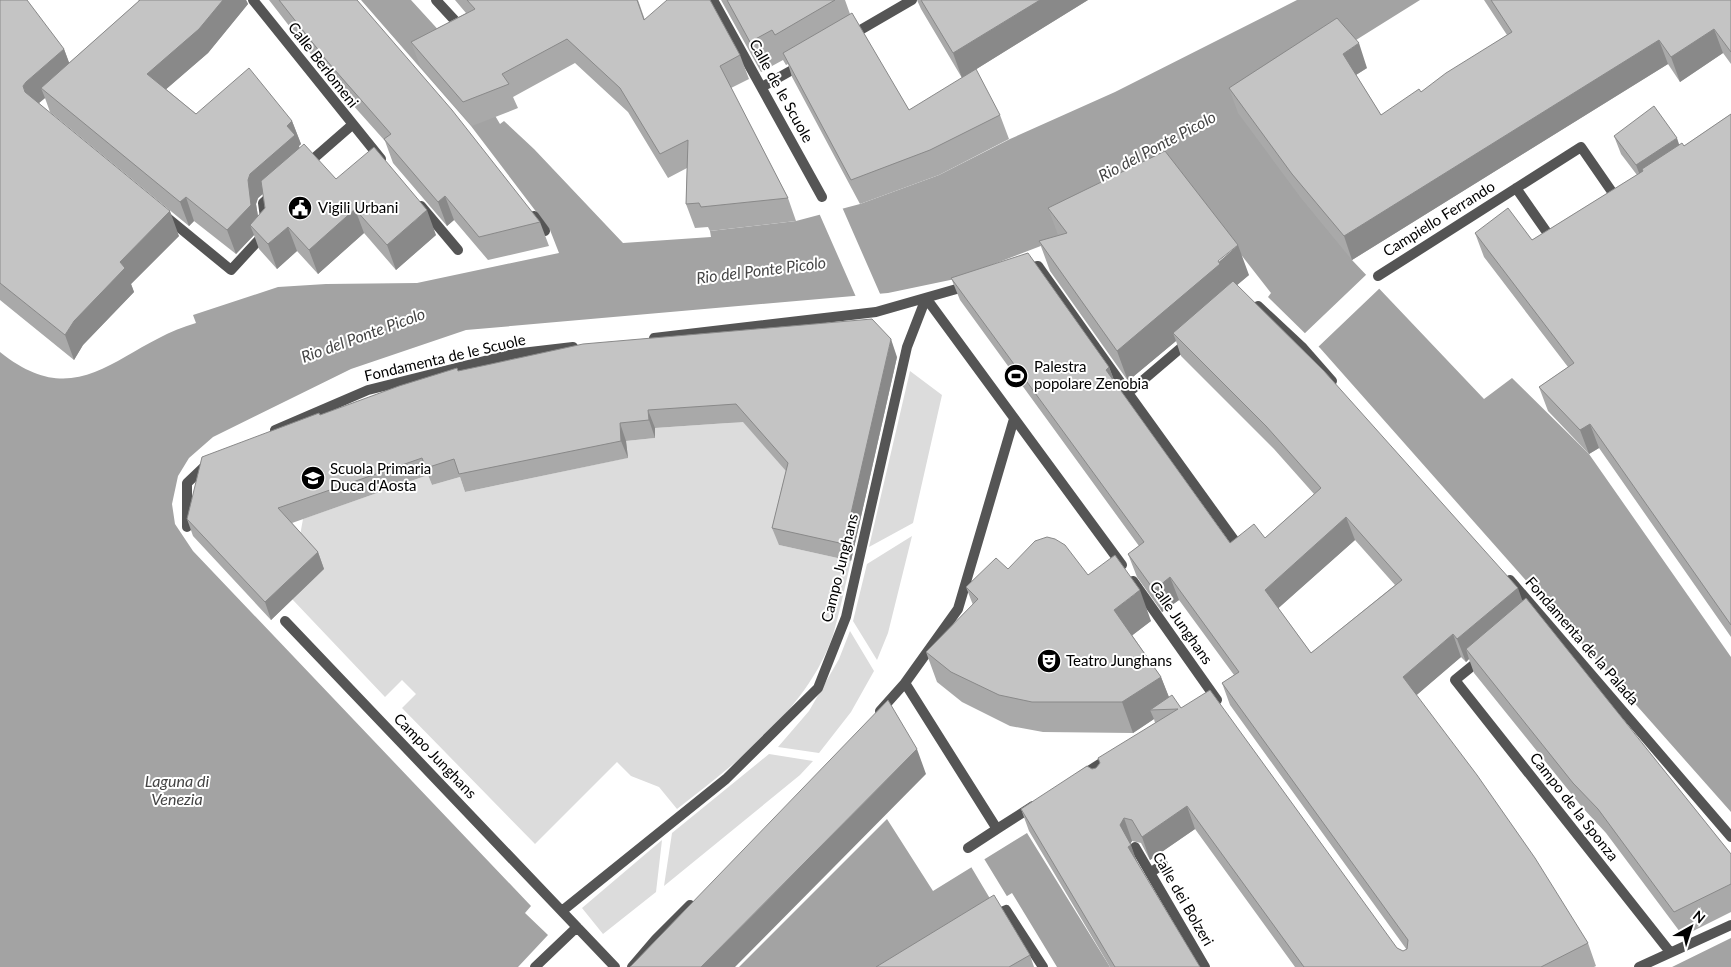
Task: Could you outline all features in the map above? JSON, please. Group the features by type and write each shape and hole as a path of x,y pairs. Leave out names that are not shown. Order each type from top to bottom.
{"street":[{"name":"Calle Berlomeni","path":"253,0 389,169"},
{"path":"436,0 459,25 474,17"},
{"name":"Calle de le Scuole","path":"713,0 822,197"},
{"path":"837,44 912,0"},
{"path":"762,87 812,58"},
{"name":"Calle Berlomeni","path":"300,171 352,125"},
{"name":"Campiello Ferrando","path":"1378,276 1581,147 1621,205"},
{"path":"154,207 231,270 267,232 263,203 285,184"},
{"name":"Campiello Ferrando","path":"1516,188 1556,247 1564,242"},
{"path":"414,198 458,250"},
{"path":"527,208 545,231"},
{"path":"1012,273 1038,266 1242,552"},
{"path":"640,339 876,312 976,284"},
{"name":"Calle Junghans","path":"926,298 1133,580 1206,694 1221,707"},
{"name":"Campo Junghans","path":"562,911 726,780 818,688 846,617 907,347 926,298"},
{"path":"1250,299 1303,348 1342,392"},
{"path":"1128,393 1200,331"},
{"name":"Fondamenta de le Scuole","path":"269,433 368,390 513,354 582,346"},
{"path":"875,716 906,683 958,608 1014,419"},
{"path":"187,527 187,483 215,456"},
{"name":"Fondamenta de la Palada","path":"1505,575 1534,614 1731,837"},
{"name":"Campo Junghans","path":"285,620 616,967"},
{"name":"Campo de la Sponza","path":"1493,649 1455,680 1670,952"},
{"path":"906,683 997,829"},
{"path":"1068,784 1095,773 1116,753"},
{"path":"968,848 1045,799"},
{"name":"Calle dei Bolzeri","path":"1135,847 1205,967"},
{"path":"1150,873 1163,864"},
{"path":"632,967 656,939 698,898"},
{"path":"982,923 1006,910 1043,967"},
{"path":"1639,967 1731,925"},
{"path":"535,967 576,927"}],"shaded area":[{"path":"910,371 942,395 913,523 869,547"},
{"path":"735,414 792,466 779,545 851,561 833,635 822,662 806,687 768,732 746,753 677,809 659,787 631,776 617,762 535,844 402,708 416,694 402,680 385,697 292,599 324,569 299,541 303,519 428,475 432,485 460,477 465,492 627,458 626,441 655,438 655,428 728,423"},
{"path":"912,536 888,633 877,660 853,621 867,564"},
{"path":"850,631 874,671 851,712 819,753 778,747 809,711 839,659"},
{"path":"769,754 813,761 800,775 664,886 672,833"},
{"path":"662,840 656,892 603,934 582,908"}],"water":[{"path":"361,0 411,0 454,47 500,124 504,121 534,149 623,243 711,237 710,231 796,221 860,204 939,175 1010,139 1115,92 1297,0 1420,0 1348,45 1352,260 1484,399 1512,378 1589,454 1731,657 1731,812 1320,348 1268,297 1271,293 1196,197 1059,239 955,279 888,293 466,330 351,369 213,437 189,458 178,476 172,504 175,524 193,551 531,906 525,913 548,935 518,967 0,967 0,352 29,370 54,378 77,377 100,370 169,333 196,323 193,315 278,287 326,284 417,283 559,253 550,230 471,126"},
{"path":"887,819 933,891 1027,833 1110,967 1057,967 1012,893 891,967 739,967"},
{"path":"1731,938 1731,967 1672,967"}],"pier":[{"path":"842,207 881,296 856,297 819,213"},
{"path":"1368,273 1381,287 1316,349 1303,335"},
{"path":"983,857 1008,898 995,907 970,865"}],"building":[{"path":"0,0 27,0 64,49 26,82 23,86 25,92 170,211 120,262 125,268 74,321 65,335 0,283"},
{"path":"140,0 223,0 199,29 147,74 196,114 249,68 292,121 287,126 295,135 250,174 248,180 251,205 227,230 186,197 180,202 41,88"},
{"path":"279,0 357,0 452,110 540,222 479,237 445,196 438,202 384,139 391,134 327,61"},
{"path":"467,0 637,0 644,20 667,0 710,0 740,55 720,66 788,198 701,207 699,203 686,204 688,140 660,154 620,88 567,39 502,74 509,84 463,102 411,42 475,9"},
{"path":"727,0 835,0 775,35 772,30 750,42"},
{"path":"921,0 1040,0 953,53"},
{"path":"1491,0 1731,0 1731,52 1714,29 1671,57 1659,40 1344,236 1292,174 1229,88 1337,18 1359,43 1343,54 1381,115 1419,89 1421,92 1446,73 1512,32"},
{"path":"852,13 909,110 976,69 1000,115 930,150 851,180 783,53"},
{"path":"1654,106 1677,138 1636,165 1614,136"},
{"path":"1731,114 1731,625 1590,424 1580,430 1539,387 1574,363 1475,233 1508,208 1532,240 1643,171 1642,169 1682,143 1684,146"},
{"path":"304,144 336,179 374,147 427,210 387,245 355,209 309,250 288,227 268,244 250,225 265,208 261,181"},
{"path":"1165,151 1238,245 1218,261 1220,264 1117,351 1039,241 1067,233 1048,208"},
{"path":"1028,253 1109,367 1106,370 1230,543 1254,524 1265,538 1321,488 1266,426 1173,333 1233,281 1324,371 1518,588 1457,639 1453,634 1403,677 1477,775 1535,858 1588,943 1541,967 1304,967 1187,806 1142,837 1132,820 1124,818 1120,825 1131,845 1128,847 1200,967 1115,967 1021,809 1087,766 1092,769 1096,768 1100,763 1098,758 1178,709 1150,710 1172,695 1181,708 1210,690 1397,948 1403,951 1407,949 1408,940 1222,683 1239,672 1170,577 1154,590 1128,554 1144,542 951,278","holes":["1346,517 1402,580 1311,653 1265,590"]},
{"name":"Scuola Primaria Duca d'Aosta","path":"872,319 891,339 844,544 772,528 788,463 736,404 648,410 649,420 620,423 621,441 459,474 454,459 426,468 422,458 278,508 318,552 265,602 187,519 202,457 319,413 320,415 399,386 457,368 458,371 583,344"},
{"name":"Teatro Junghans","path":"1047,537 1065,545 1088,575 1115,555 1140,590 1114,610 1161,677 1122,702 1032,702 999,695 951,672 926,652 978,599 966,587 996,558 1008,569 1035,541"},
{"path":"1526,598 1731,854 1731,884 1674,912 1598,809 1573,783 1466,649"},
{"path":"888,700 917,749 701,967 630,967"},
{"path":"994,895 1030,955 1009,967 876,967"}],"place":[{"name":"Vigili Urbani","path":"300,208"},
{"name":"Palestra popolare Zenobia","path":"1016,376"},
{"name":"Scuola Primaria Duca d'Aosta","path":"313,478"},
{"name":"Teatro Junghans","path":"1049,661"}],"water label":[{"name":"Rio del Ponte Picolo","path":"1157,146"},
{"name":"Rio del Ponte Picolo","path":"761,270"},
{"name":"Rio del Ponte Picolo","path":"363,335"},
{"name":"Laguna di Venezia","path":"177,790"}]}
